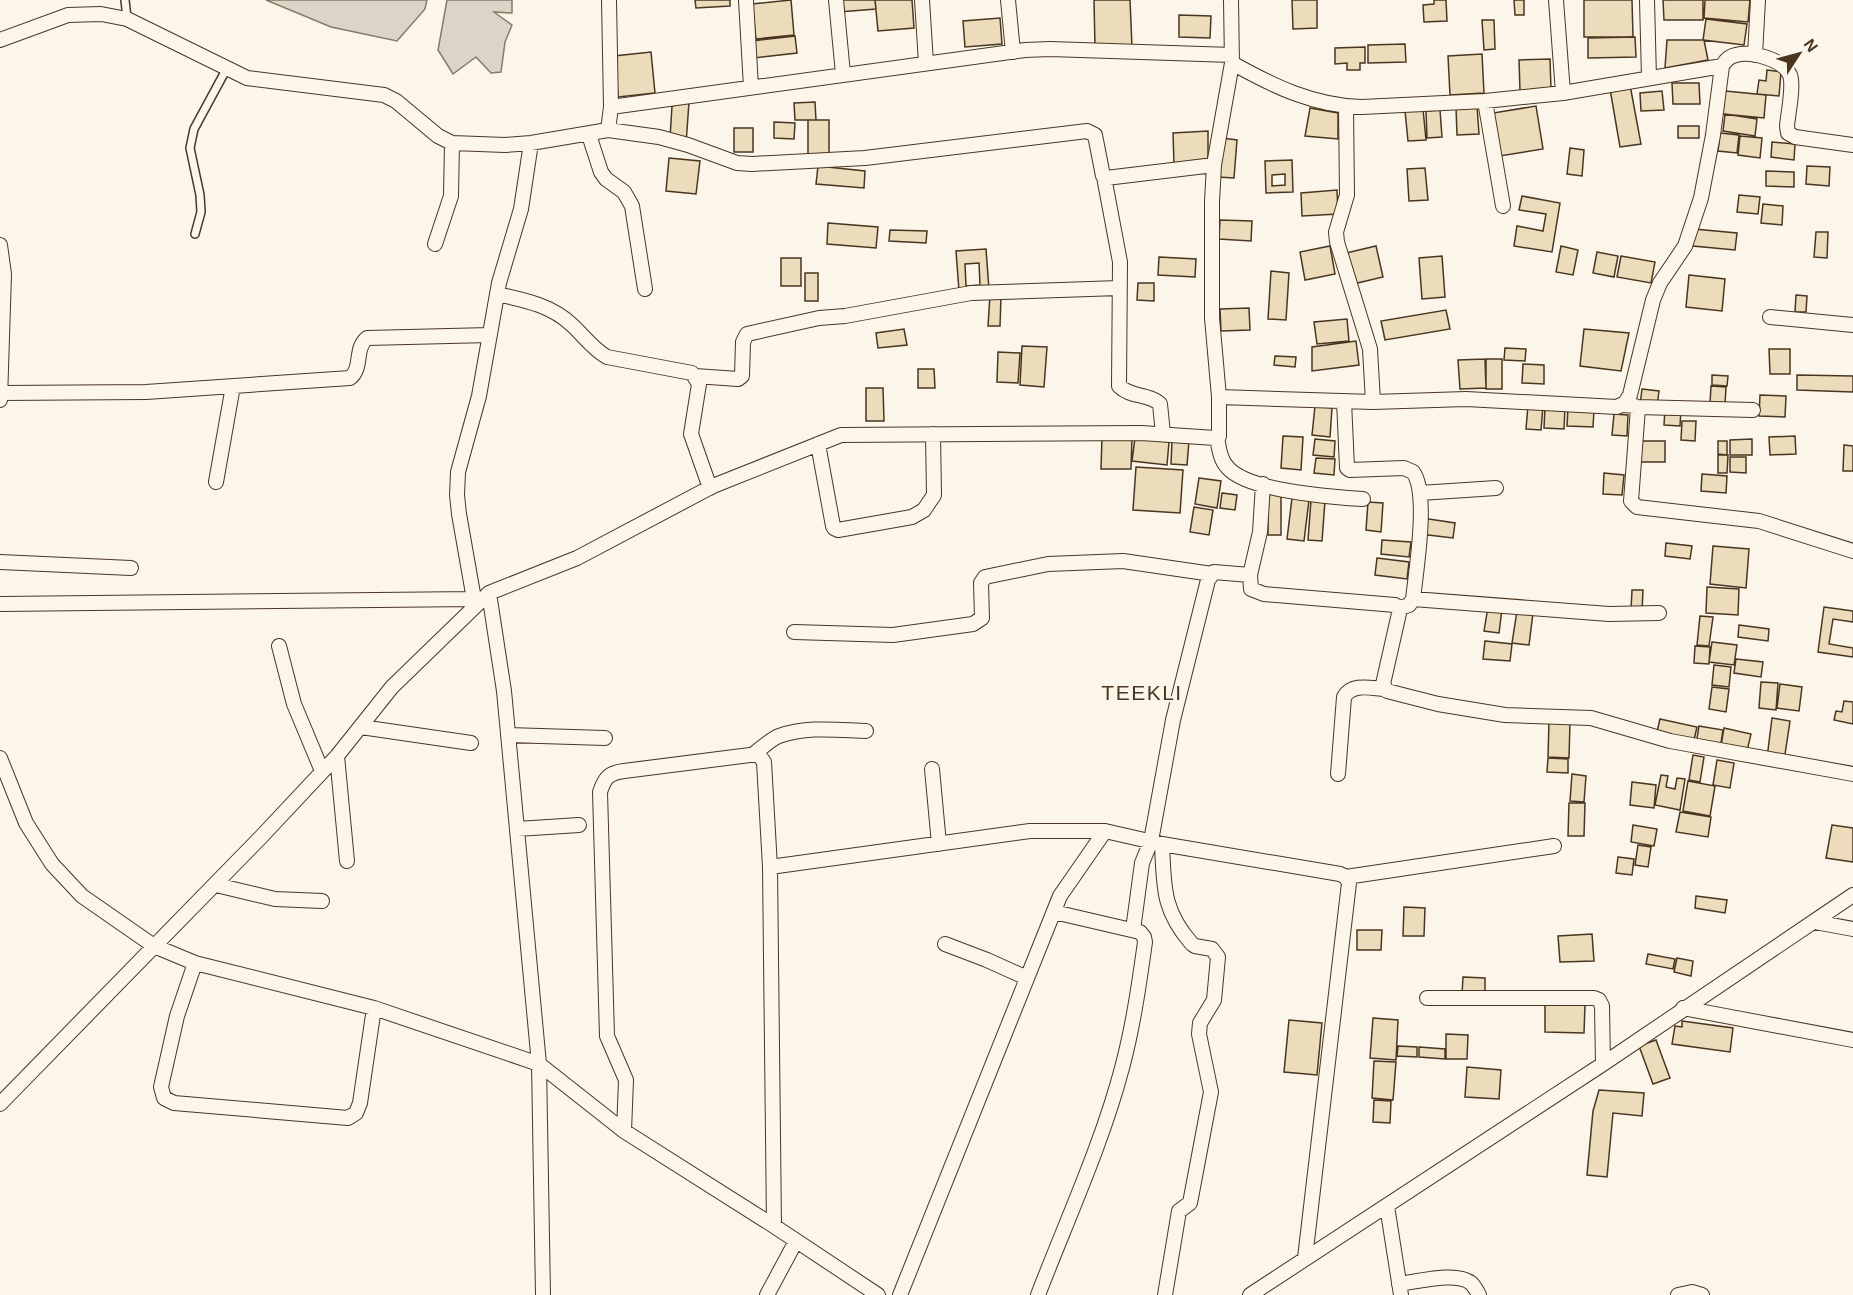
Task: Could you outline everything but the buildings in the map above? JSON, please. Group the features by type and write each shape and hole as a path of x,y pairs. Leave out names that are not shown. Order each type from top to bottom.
{"street":[{"path":"608,130 611,107 609,0"},
{"path":"746,0 751,87"},
{"path":"836,0 843,74"},
{"path":"922,0 926,63"},
{"path":"1008,0 1013,52"},
{"path":"1231,0 1232,59 1214,165 1211,258 1212,308 1219,397 1220,434 1217,437 1221,455 1226,466 1236,475 1263,484 1320,496 1363,499"},
{"path":"1556,0 1563,93"},
{"path":"1647,0 1649,78"},
{"path":"1755,55 1758,0"},
{"path":"0,40 68,15 101,14 127,19 247,78 384,95 396,101 438,136 452,143 505,145 531,143 608,130 659,137 737,163 752,164 865,158 1087,131 1095,135 1120,262 1119,386 1136,396 1151,397 1160,404 1163,434"},
{"path":"611,107 926,63 1050,49 1232,59 1275,87 1316,101 1346,107 1485,101 1563,93 1722,66 1734,55 1755,55 1780,64 1790,74 1787,126 1791,135 1853,145"},
{"path":"1623,405 1630,394 1657,290 1684,246 1697,213 1710,154 1722,66"},
{"path":"1485,101 1503,206"},
{"path":"1346,107 1347,195 1336,232 1336,242 1370,349 1373,402"},
{"path":"589,135 601,172 606,179 624,192 632,206 645,289"},
{"path":"435,244 451,196 452,143"},
{"path":"475,602 459,514 458,472 479,396 497,294 521,209 531,143"},
{"path":"1104,177 1214,165"},
{"path":"0,245 4,274 1,396 146,392 350,378 355,374 359,348 367,338 490,335"},
{"path":"695,376 738,380 742,376 743,342 747,334 819,318 845,316 971,293 1119,288"},
{"path":"497,294 555,312 571,324 595,350 607,357 692,373 699,384 699,389 691,434 710,488"},
{"path":"1770,317 1853,325"},
{"path":"216,482 233,386"},
{"path":"1219,397 1373,402 1466,399 1611,408 1623,405 1754,410"},
{"path":"1263,484 1260,532 1250,575 1251,589 1264,594 1395,605 1400,608 1409,605 1413,599 1421,510 1420,493 1415,475 1409,469 1350,470 1347,468 1344,401"},
{"path":"1637,407 1631,501 1634,505 1640,509 1759,520 1853,551"},
{"path":"818,444 833,526 838,530 912,517 924,510 934,495 933,434"},
{"path":"0,1104 216,885 337,756 392,687 475,602 489,593 577,558 710,488 841,435 1163,434 1217,437"},
{"path":"1420,493 1496,488"},
{"path":"794,632 893,635 973,624 982,618 981,583 985,577 1048,564 1122,561 1212,574 1218,572 1250,575"},
{"path":"0,562 131,568"},
{"path":"1165,1295 1179,1211 1190,1203 1211,1092 1199,1034 1200,1023 1214,1000 1218,957 1212,949 1192,944 1167,905 1156,843 1173,720 1208,580 1212,574"},
{"path":"489,593 504,692 539,1064 543,1295"},
{"path":"1413,599 1609,614 1659,613"},
{"path":"0,604 475,602"},
{"path":"1384,689 1383,684 1400,608"},
{"path":"279,646 294,704 322,771"},
{"path":"1338,774 1344,697 1348,690 1355,688 1384,689 1391,693 1438,704 1505,715 1591,718 1670,741 1853,774"},
{"path":"361,727 471,743"},
{"path":"624,1131 626,1080 607,1036 600,792 604,779 613,773 624,771 755,753 778,736 819,729 866,731"},
{"path":"507,735 605,738"},
{"path":"755,753 760,755 764,762 770,867 774,1226"},
{"path":"337,756 347,861"},
{"path":"1,762 26,823 52,864 82,896 154,946 195,963 374,1008 539,1064 624,1131 878,1295"},
{"path":"932,769 939,844"},
{"path":"517,829 579,825"},
{"path":"770,867 1030,831 1105,831 1156,843 1340,874 1346,877 1554,846"},
{"path":"900,1295 1060,896 1105,831"},
{"path":"1133,930 1142,863 1156,843"},
{"path":"1305,1258 1349,883 1346,877"},
{"path":"216,885 275,899 322,901"},
{"path":"1250,1295 1604,1064 1683,1008 1853,895"},
{"path":"1038,1295 1107,1118 1122,1068 1136,1003 1145,942 1143,934 1133,930 1054,912"},
{"path":"1815,922 1853,928"},
{"path":"945,944 1027,978"},
{"path":"195,963 177,1016 161,1087 164,1098 174,1103 348,1118 356,1113 360,1103 374,1008"},
{"path":"1427,998 1593,998 1599,1000 1602,1006 1604,1064"},
{"path":"1683,1008 1853,1040"},
{"path":"1387,1206 1400,1290 1442,1278 1458,1278 1470,1282 1479,1295"},
{"path":"767,1295 796,1241"},
{"path":"1678,1295 1692,1292 1702,1295"}],"lane":[{"path":"124,0 127,19"},
{"path":"195,234 201,212 200,195 190,148 194,129 227,68"}],"shaded area":[{"path":"266,0 427,0 425,9 397,41 331,27"},
{"path":"447,0 512,0 512,13 494,12 512,25 505,42 501,72 491,73 476,57 453,74 438,50"}],"district":[{"name":"TEEKLI","path":"1142,693"}]}
